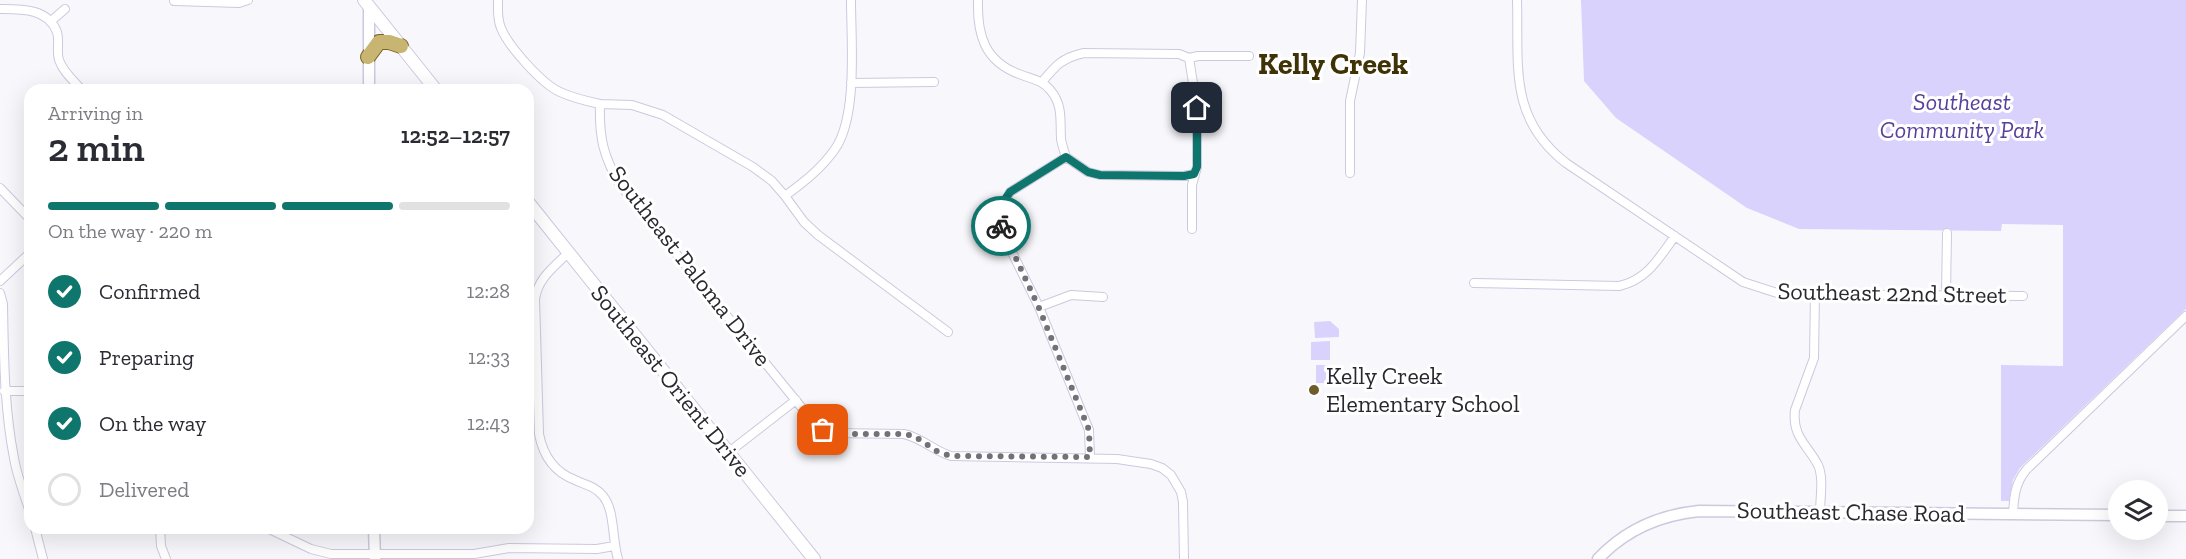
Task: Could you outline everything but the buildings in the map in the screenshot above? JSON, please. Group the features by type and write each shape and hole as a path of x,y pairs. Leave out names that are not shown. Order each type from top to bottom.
{"main road":[{"path":"367,3 431,84"},
{"path":"368,57 380,42 401,46"},
{"name":"Southeast Orient Drive","path":"534,210 814,559"}],"street":[{"path":"174,1 239,3 248,0"},
{"path":"498,0 499,25 504,35 539,78 559,92 580,100 600,104 632,105 663,115 753,168 772,181 797,214 818,235 948,332"},
{"path":"785,196 817,171 837,148 848,121 851,0"},
{"path":"978,0 981,36 991,54 1006,68 1042,82 1051,91 1060,109 1061,141 1066,157 1088,172 1100,175 1184,176 1194,174"},
{"path":"1350,173 1350,100 1360,53 1362,0"},
{"name":"Southeast 22nd Street","path":"1517,0 1521,96 1534,129 1548,147 1566,163 1743,282 1780,294 2023,296"},
{"path":"367,3 369,84"},
{"path":"0,9 23,9 37,12 51,21 58,33 59,60 76,84"},
{"path":"51,21 65,9"},
{"path":"1042,82 1057,64 1069,57 1084,53 1179,54 1189,58 1249,56"},
{"path":"1189,58 1197,108 1197,167 1192,185 1192,229"},
{"path":"850,83 934,82"},
{"name":"Southeast Paloma Drive","path":"600,104 602,146 609,167 621,186 815,424 833,433 914,436 938,452 951,456 1090,457"},
{"path":"1066,157 1010,192 1004,201 1000,222 1002,232 1039,308 1089,430 1090,457 1150,464 1171,474 1181,492 1183,502 1184,559"},
{"path":"0,188 24,213"},
{"path":"1946,295 1947,233"},
{"path":"1474,283 1619,286 1630,284 1648,272 1675,236"},
{"path":"568,253 541,279 535,299 539,434 545,454 558,470 576,481 595,488 603,495 612,514 614,546 618,559"},
{"path":"0,281 24,259"},
{"path":"0,293 3,304 4,391 14,461 24,493"},
{"path":"1815,294 1814,358 1795,410 1794,419 1801,441 1818,465 1820,512"},
{"path":"1039,308 1071,295 1103,297"},
{"path":"2013,514 2015,487 2018,479 2186,316"},
{"path":"4,391 24,391"},
{"path":"729,452 796,400"},
{"name":"Southeast Chase Road","path":"1598,559 1634,530 1658,519 1699,511 2108,515"},
{"path":"2168,516 2186,516"},
{"path":"37,534 44,559"},
{"path":"160,534 165,559"},
{"path":"280,534 321,552 375,556 474,554 509,548 597,549 614,546"},
{"path":"375,534 375,556"}],"green space":[{"name":"Southeast Community Park","path":"1581,0 2186,0 2186,309 2020,468 2013,480 2009,501 2001,501 2001,365 2063,366 2063,225 2002,224 2001,231 1799,229 1747,208 1616,118 1584,81"},
{"path":"1330,321 1339,329 1339,337 1315,338 1314,322"},
{"path":"1330,341 1330,360 1311,360 1311,342"},
{"path":"1316,365 1331,365 1331,383 1316,383"}],"way so far":[{"path":"823,430 844,434 914,436 938,452 951,456 1090,457 1089,430 1039,308 1001,226"}],"place":[{"name":"Kelly Creek Elementary School","path":"1314,390"}],"district":[{"name":"Kelly Creek","path":"1333,64"}],"route":[{"path":"1001,226 1004,201 1010,192 1066,157 1088,172 1100,175 1184,176 1194,174 1197,167 1197,108"}]}
